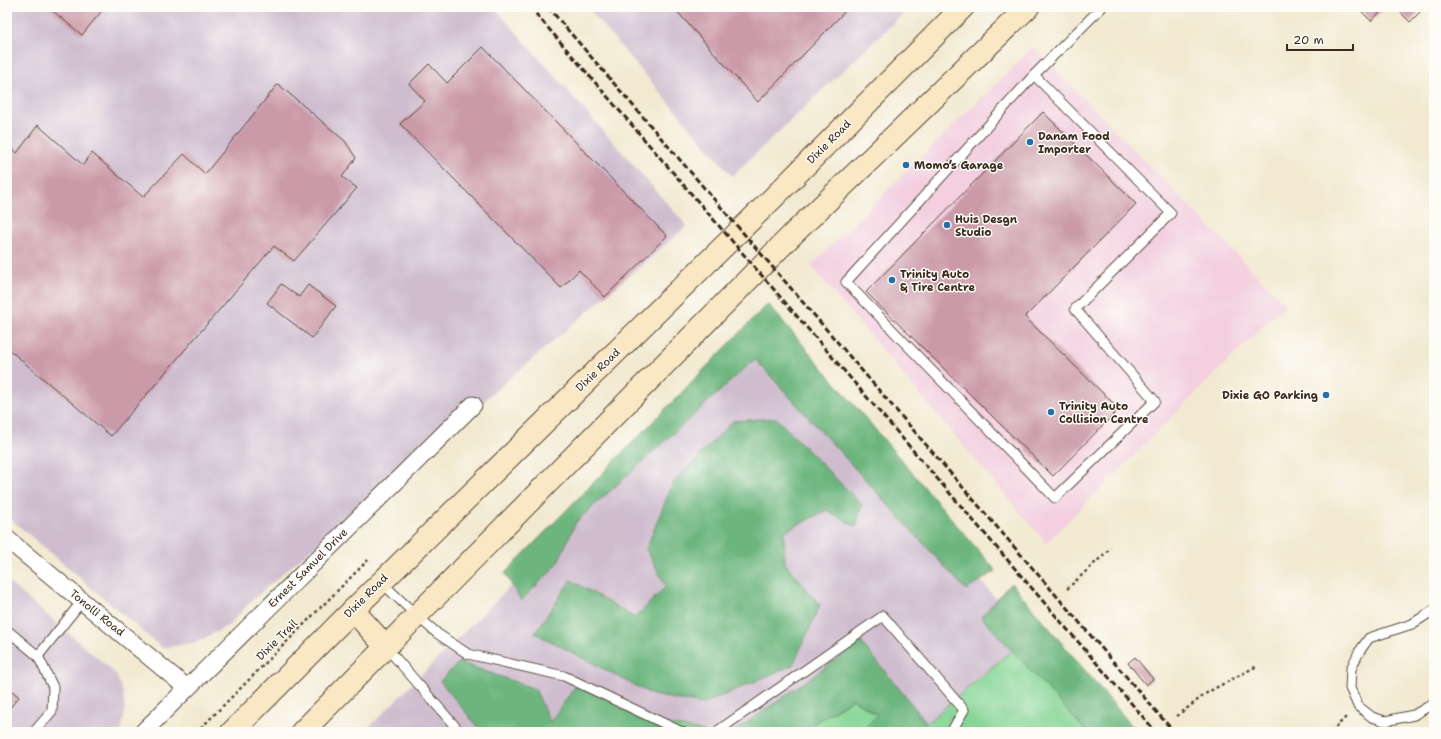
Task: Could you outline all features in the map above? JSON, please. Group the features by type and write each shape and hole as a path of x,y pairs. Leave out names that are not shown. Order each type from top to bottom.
{"main road":[{"name":"Dixie Road","path":"232,732 381,582 773,198 963,7"},
{"path":"302,732 793,234 1028,7"},
{"path":"353,610 386,647"}],"street":[{"name":"Ernest Samuel Drive","path":"143,732 473,405"},
{"name":"Tonolli Road","path":"7,539 187,688"}],"lane":[{"path":"1034,76 1171,213 1075,309 1155,401 1055,498 846,282 1034,76 1102,7"},
{"path":"381,582 438,634 468,654 564,676 682,732"},
{"path":"38,656 82,601"},
{"path":"1434,610 1412,624 1369,638 1358,652 1351,669 1350,688 1358,706 1372,717 1385,721 1414,715 1434,703"},
{"path":"716,732 883,616 964,710 952,732"},
{"path":"7,630 38,656 53,687 52,711 34,732"},
{"path":"386,647 460,732"}],"path":[{"path":"1067,589 1111,548"},
{"name":"Dixie Trail","path":"197,732 368,560"},
{"path":"1177,716 1208,692 1257,666"},
{"path":"1331,732 1358,706"},
{"path":"1304,727 1308,732"}],"shaded area":[{"path":"7,7 494,7 687,226 253,599 229,625 197,642 162,648 7,516"},
{"path":"587,7 910,7 732,176"},
{"path":"1033,47 1285,304 1046,543 811,266"},
{"path":"767,331 1110,732 364,732"},
{"path":"7,581 116,674 123,693 125,712 121,732 7,732"}],"green space":[{"path":"768,304 996,571 966,590 755,359 576,522 556,566 521,601 505,573"},
{"path":"776,418 862,505 856,527 827,510 784,532 785,563 820,605 793,665 703,704 653,695 535,633 571,580 635,618 666,586 646,549 673,483 733,421"},
{"path":"1011,583 1137,732 1087,732 981,617"},
{"path":"861,642 927,723 918,732 860,732 877,715 853,699 800,732 734,732"},
{"path":"1012,650 1087,732 918,732 927,723"},
{"path":"459,662 535,689 550,722 579,681 654,722 663,732 482,732 440,681"},
{"path":"853,699 877,715 860,732 800,732"},
{"path":"654,722 706,732 663,732"}],"building":[{"path":"48,7 105,7 82,35"},
{"path":"673,7 849,7 758,102"},
{"path":"1357,7 1386,7 1371,21"},
{"path":"1395,7 1425,7 1410,22"},
{"path":"483,47 667,236 605,297 579,270 561,288 400,124 425,101 409,84 429,64 447,83"},
{"path":"278,84 345,141 356,158 342,177 357,188 294,261 274,246 111,436 7,348 7,144 17,153 38,125 83,165 92,153 143,197 184,154 205,174"},
{"path":"1043,112 1136,204 1025,317 1119,409 1053,476 866,292"},
{"path":"281,284 299,297 308,285 336,306 312,338 267,303"},
{"path":"1135,657 1153,679 1146,685 1128,663"},
{"path":"7,687 19,697 7,711"}],"railway":[{"path":"530,7 1156,732"},
{"path":"548,7 1174,732"}],"place":[{"name":"Danam Food Importer","path":"1030,142"},
{"name":"Momo’s Garage","path":"906,165"},
{"name":"Huis Desgn Studio","path":"947,225"},
{"name":"Trinity Auto & Tire Centre","path":"892,280"},
{"name":"Dixie GO Parking","path":"1326,395"},
{"name":"Trinity Auto Collision Centre","path":"1051,412"}]}
